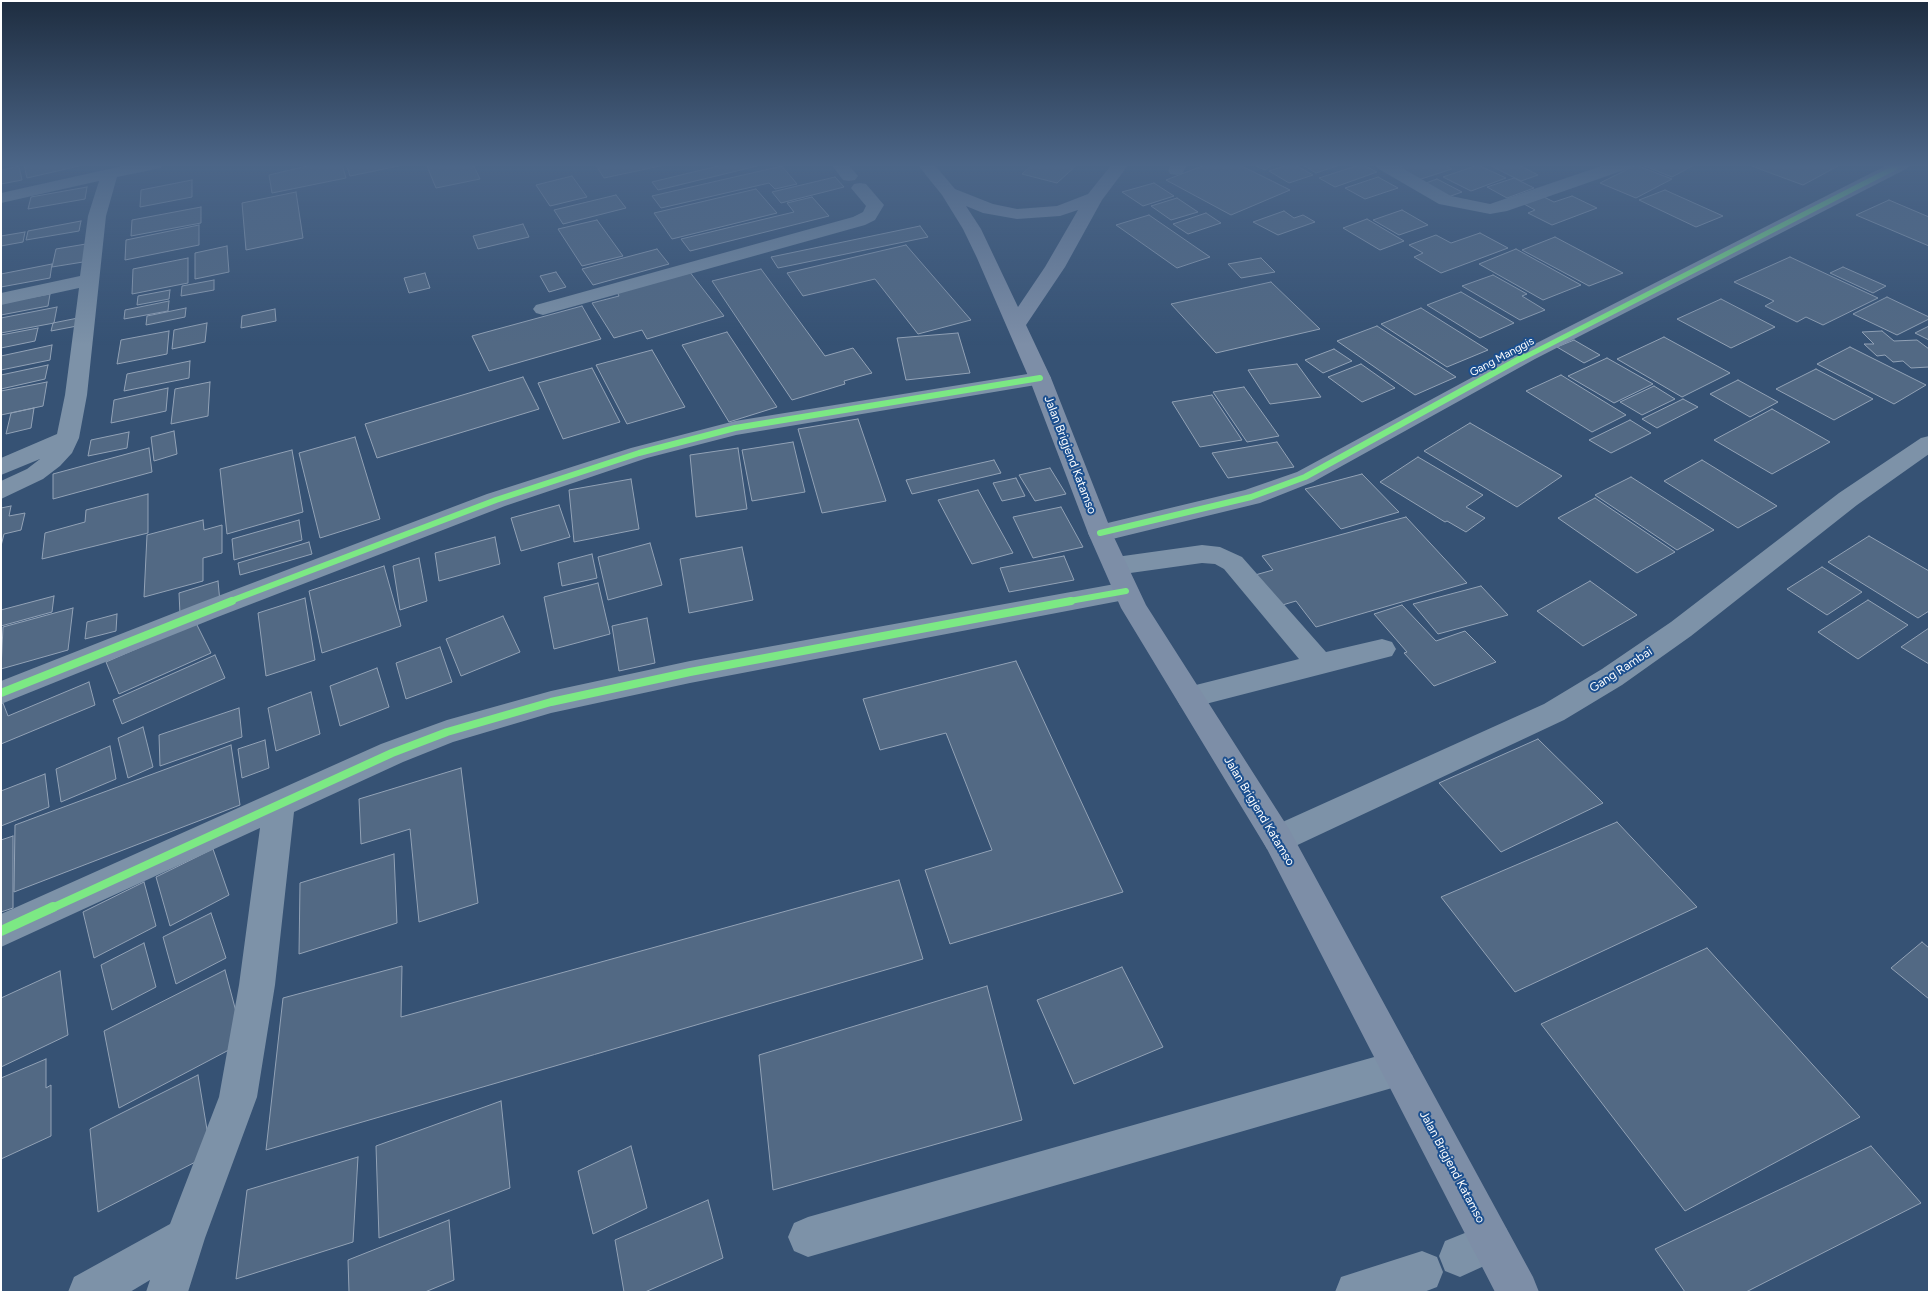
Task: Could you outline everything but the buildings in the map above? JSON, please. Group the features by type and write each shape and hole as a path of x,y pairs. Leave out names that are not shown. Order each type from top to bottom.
{"main road":[{"name":"Jalan Brigjend Katamso","path":"969,224 1017,324 1100,533 1134,608 1278,839 1399,1068 1476,1249 1518,1292"},
{"path":"1017,324 1055,267 1079,224"}],"street":[{"path":"1,491 35,474 52,461 64,448 68,438 76,395 96,224"},
{"path":"543,309 846,224"},
{"name":"Gang Manggis","path":"1100,533 1251,497 1305,476 1528,356 1784,224"},
{"path":"1,299 88,280"},
{"path":"1,693 206,611 496,500 622,458 734,428 1040,378"},
{"path":"1,467 68,438"},
{"name":"Gang Rambai","path":"1278,839 1429,771 1554,712 1571,702 1612,677 1681,629 1848,499 1929,443"},
{"path":"1,931 392,753 447,732 551,702 1121,578 1202,554 1220,556 1233,563 1320,664"},
{"path":"1190,697 1382,649"},
{"path":"167,1292 185,1238 238,1097 257,985 279,804"},
{"path":"808,1237 1399,1068"},
{"path":"88,1292 185,1238"},
{"path":"1356,1292 1422,1272"}],"cycle path":[{"path":"1100,533 1251,497 1305,477 1528,355 1784,224"},
{"path":"1,693 206,611 496,500 639,453 735,428 1040,378"},
{"path":"1,931 392,753 447,732 551,702 690,672 1126,591"}]}
